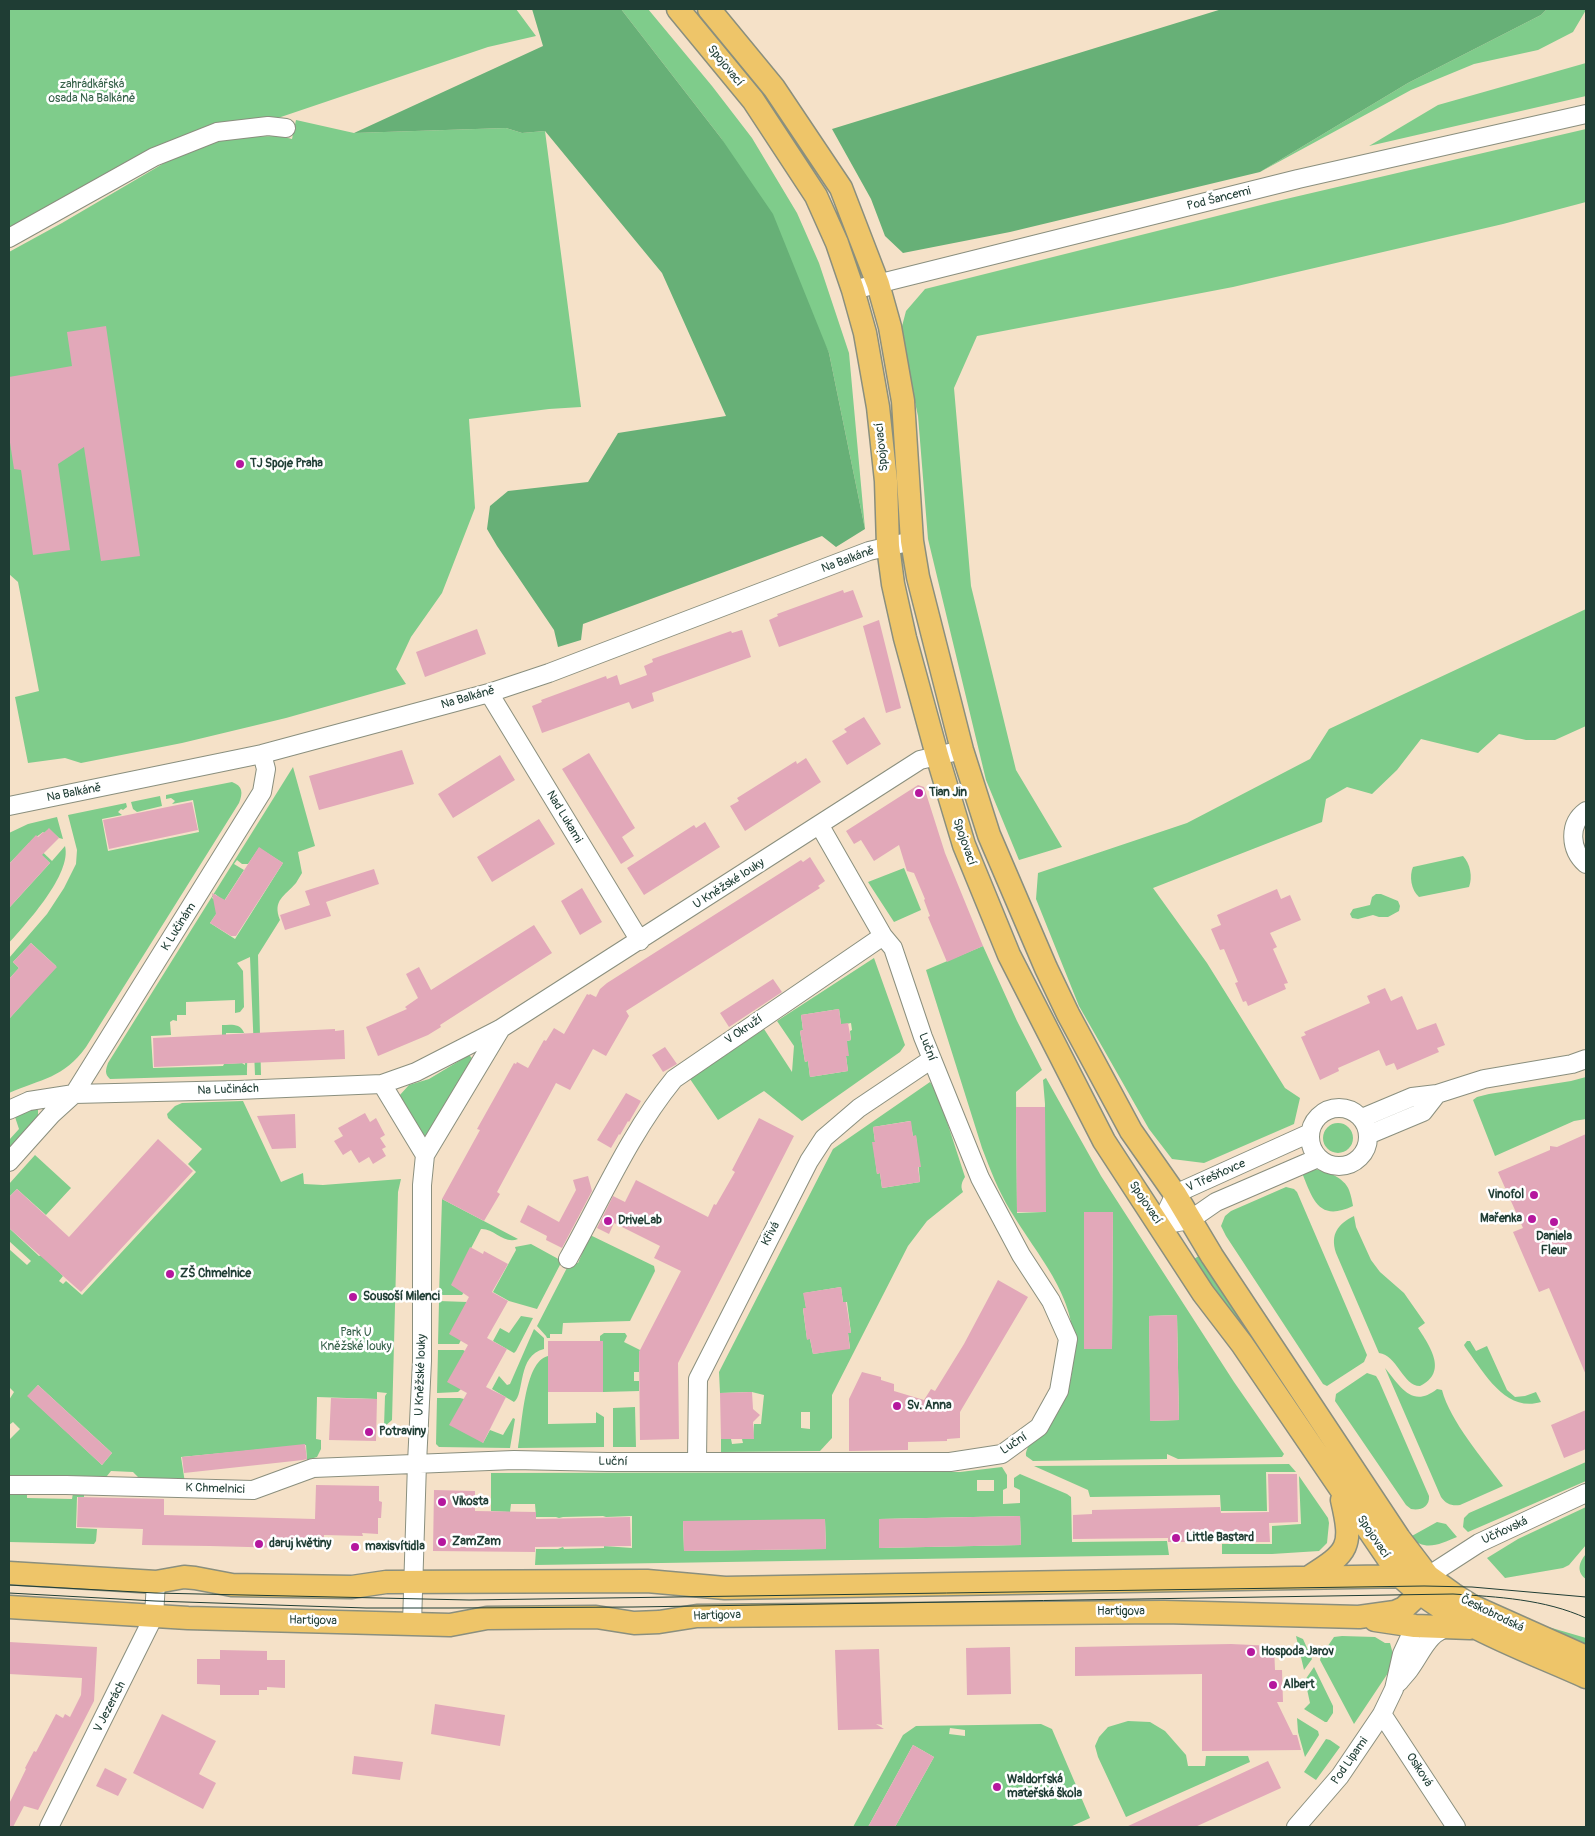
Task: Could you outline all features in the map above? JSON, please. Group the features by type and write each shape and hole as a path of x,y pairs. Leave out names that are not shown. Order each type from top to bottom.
{"main road":[{"name":"Spojovací","path":"678,9 753,100 816,196 837,243 853,290 864,333 878,407 886,481 888,546 893,584 905,638 964,845 1009,955 1104,1141 1203,1293 1242,1344 1338,1484 1380,1550 1400,1576"},
{"name":"Spojovací","path":"709,9 774,88 841,188 878,284 890,327 902,401 912,541 918,577 962,750 989,835 1046,968 1064,1007 1131,1131 1175,1194 1268,1342 1398,1538 1426,1591"},
{"path":"1308,1578 1335,1560 1346,1543 1348,1523 1338,1484"},
{"path":"9,1573 156,1582 190,1577 232,1585 352,1587 386,1582 647,1582 725,1588 1400,1576"},
{"name":"Českobrodská","path":"1400,1576 1426,1591 1478,1629 1586,1676"},
{"name":"Českobrodská","path":"1426,1591 1472,1606 1586,1658"},
{"name":"Hartigova","path":"9,1607 154,1616 450,1625 487,1618 596,1617 634,1622 653,1622 697,1616 1154,1612 1360,1617 1395,1612 1404,1608 1426,1591"},
{"path":"1360,1617 1415,1626 1478,1629"}],"street":[{"name":"Pod Šancemi","path":"853,290 1298,179 1586,114"},
{"path":"9,238 154,157 217,132 268,126 286,128"},
{"name":"Na Balkáně","path":"9,806 262,754 489,693 869,551 912,541"},
{"name":"Nad Lukami","path":"489,693 640,940"},
{"name":"U Kněžské louky","path":"382,1084 416,1072 500,1029 820,826 920,760 962,750"},
{"name":"K Lučinám","path":"9,1162 52,1114 74,1094 262,792 266,768 262,754"},
{"path":"1586,811 1580,815 1575,826 1573,838 1575,851 1586,864"},
{"path":"820,826 883,936"},
{"name":"Luční","path":"417,1463 514,1460 607,1462 950,1462 1002,1454 1039,1427 1059,1391 1068,1339 1051,1301 1021,1254 980,1178 923,1037 894,948 883,936"},
{"name":"V Okruží","path":"568,1259 633,1138 653,1104 674,1078 883,936"},
{"name":"U Kněžské louky","path":"412,1624 422,1361 422,1184 425,1155 500,1029"},
{"name":"Křivá","path":"697,1461 698,1380 809,1161 824,1138 859,1108 932,1059"},
{"path":"1362,1118 1412,1097 1437,1094 1484,1079 1572,1064 1586,1059"},
{"path":"382,1084 425,1155"},
{"name":"Na Lučinách","path":"74,1094 382,1084"},
{"path":"9,1110 28,1101 74,1094"},
{"path":"1368,1135 1423,1112 1437,1094"},
{"path":"1340,1108 1353,1111 1362,1118 1368,1135 1366,1152 1353,1164 1341,1167 1328,1165 1318,1158 1311,1146 1310,1133 1316,1119 1327,1110 1340,1108"},
{"name":"V Třešňovce","path":"1160,1225 1175,1194 1310,1133"},
{"name":"V Třešňovce","path":"1160,1225 1190,1220 1216,1202 1318,1158"},
{"name":"K Chmelnici","path":"9,1485 252,1490 314,1468 417,1463"},
{"name":"Učňovská","path":"1426,1591 1478,1543 1586,1493"},
{"name":"V Jezerách","path":"49,1827 154,1616 156,1582"},
{"name":"Pod Lipami","path":"1296,1827 1340,1776 1382,1714 1394,1689 1402,1654 1415,1626"},
{"name":"Pod Lipami","path":"1394,1689 1410,1669 1429,1639 1440,1630 1452,1627"},
{"name":"Osiková","path":"1382,1714 1456,1827"}],"green space":[{"name":"zahrádkářská osada Na Balkáně","path":"9,9 516,9 536,36 488,47 272,120 215,126 9,231"},
{"path":"532,9 621,9 721,138 773,214 829,353 865,529 836,547 822,536 583,624 581,640 558,647 554,630 487,529 490,506 508,491 588,482 618,433 726,416 662,273 545,131 522,133 506,128 354,133 543,46"},
{"path":"621,9 648,9 752,138 797,213 819,263 849,353 865,529 829,353 721,138"},
{"path":"1222,9 1547,9 1541,15 1408,83 1260,172 1010,232 903,253 885,236 871,199 832,129"},
{"path":"1547,9 1586,10 1573,32 1538,50 1474,64 1411,90 1260,172 1408,83 1541,15"},
{"path":"1586,63 1586,96 1369,146 1438,105"},
{"name":"TJ Spoje Praha","path":"296,120 354,133 506,128 522,133 545,131 581,407 469,419 475,508 442,593 411,637 396,669 406,684 286,718 182,743 81,763 65,758 28,763 15,697 39,691 18,582 9,574 9,252 195,145 224,137 280,136 292,139"},
{"path":"1586,129 1586,202 1503,224 1233,287 977,336 954,388 971,586 1016,770 1062,847 1019,860 986,780 928,539 918,416 900,334 906,311 925,289 1273,202"},
{"path":"1586,609 1586,726 1555,740 1526,740 1499,734 1478,753 1421,739 1397,770 1372,794 1347,787 1326,799 1322,822 1153,888 1207,963 1285,1088 1300,1098 1294,1124 1204,1163 1172,1159 1149,1129 1079,1006 1036,899 1038,873 1187,823 1310,759 1329,729"},
{"path":"293,767 315,846 298,852 302,873 296,883 281,899 278,908 280,920 258,955 261,1075 255,1075 250,957 237,963 243,971 244,1007 240,1012 235,1013 235,1000 186,1002 186,1015 177,1015 177,1021 173,1020 170,1022 171,1035 151,1036 153,1068 223,1066 224,1064 242,1063 245,1065 244,1033 247,1048 247,1075 110,1079 106,1071 108,1063","holes":["259,848 283,863 235,939 210,923 221,907 212,898 215,894 224,901 244,870 234,864 237,860 242,864 248,864"]},
{"path":"232,782 241,790 239,803 86,1047 78,1057 60,1071 9,1093 9,1019 56,966 31,943 13,962 19,968 9,979 9,958 47,914 64,888 76,864 77,850 68,815 126,803 127,807 118,812 122,815 102,819 108,851 199,832 193,800 172,804 175,801 171,798 166,799 166,795"},
{"path":"160,796 162,806 137,812 133,809 131,802"},
{"path":"57,817 63,839 59,838 49,829 31,841 52,861 65,846 62,870 46,898 9,943 9,908 50,863 29,843 9,864 9,833 28,824"},
{"path":"1463,856 1470,870 1471,879 1469,887 1419,897 1416,894 1411,874 1413,867"},
{"path":"904,868 921,910 894,922 868,882"},
{"path":"1376,894 1381,894 1398,901 1399,911 1388,917 1373,915 1358,919 1352,918 1350,914 1353,909 1370,905 1372,897"},
{"path":"983,946 1017,1021 1042,1070 1016,1092 1017,1213 1044,1212 1045,1104 1043,1080 1046,1078 1101,1176 1234,1382 1284,1454 1282,1457 1178,1459 1167,1454 1167,1459 1033,1461 1026,1456 1030,1445 1057,1412 1067,1395 1072,1372 1074,1347 1072,1324 1058,1285 1010,1210 991,1172 926,970","holes":["1084,1212 1113,1212 1112,1349 1084,1349","1177,1315 1179,1420 1151,1421 1149,1316"]},
{"path":"874,958 905,1045 900,1052 802,1121 764,1091 718,1120 690,1079 764,1029 792,1072 794,1046 777,1021","holes":["839,1009 841,1025 851,1023 851,1040 847,1041 846,1056 848,1071 810,1077 808,1061 805,1062 800,1031 803,1030 801,1015"]},
{"path":"222,1025 236,1025 244,1033 226,1033 226,1035 222,1035"},
{"path":"469,1055 472,1058 430,1134 423,1136 399,1096 409,1085 429,1079"},
{"path":"1586,1077 1586,1119 1574,1121 1495,1156 1473,1100 1489,1094"},
{"path":"930,1082 938,1094 965,1177 962,1184 963,1192 927,1221 908,1246 832,1395 832,1438 820,1451 721,1452 721,1439 731,1439 732,1444 743,1443 742,1439 753,1438 754,1424 761,1424 764,1395 752,1392 720,1393 719,1372 833,1149","holes":["910,1121 913,1136 916,1136 920,1182 882,1188 880,1173 877,1174 873,1127","841,1287 843,1302 847,1302 851,1333 848,1333 850,1348 813,1354 810,1339 807,1339 803,1309 806,1308 804,1293","801,1412 810,1412 810,1429 801,1428"]},
{"name":"ZŠ Chmelnice","path":"243,1101 281,1182 303,1173 304,1184 323,1185 401,1179 398,1192 392,1420 384,1427 385,1396 387,1393 377,1392 377,1399 317,1397 316,1439 321,1440 321,1449 317,1457 307,1460 306,1445 181,1457 185,1483 143,1482 133,1472 111,1471 103,1481 68,1481 68,1475 37,1475 36,1480 9,1479 9,1440 20,1429 13,1422 9,1425 9,1400 14,1392 9,1387 9,1249 27,1265 31,1261 9,1241 9,1228 39,1256 42,1255 63,1276 59,1281 63,1284 66,1281 82,1295 196,1172 188,1164 202,1149 168,1118 167,1114 175,1106 182,1103","holes":["38,1385 112,1453 102,1465 28,1396"]},
{"path":"35,1107 38,1110 38,1116 9,1148 9,1140 19,1129 14,1114"},
{"path":"1338,1123 1349,1127 1353,1138 1349,1149 1338,1153 1327,1149 1323,1138 1327,1127"},
{"path":"35,1155 71,1188 46,1215 17,1189 9,1197 9,1184"},
{"path":"1312,1169 1328,1172 1339,1178 1349,1190 1353,1206 1332,1211 1325,1210 1319,1206 1314,1200 1302,1173"},
{"path":"1286,1187 1297,1192 1367,1355 1364,1362 1327,1386 1323,1384 1221,1226 1225,1216 1231,1211"},
{"path":"442,1199 518,1239 508,1240 486,1229 481,1229 452,1285 464,1292 462,1295 439,1295"},
{"path":"1354,1216 1356,1227 1371,1260 1380,1272 1404,1293 1425,1323 1418,1328 1431,1350 1435,1366 1429,1380 1420,1386 1414,1385 1409,1381 1391,1359 1379,1353 1336,1253 1334,1240 1337,1230 1344,1222"},
{"path":"590,1235 654,1266 655,1271 630,1321 563,1323 562,1334 550,1334 550,1338 547,1338 537,1326 571,1260 578,1263"},
{"path":"531,1244 562,1261 537,1309 509,1301 493,1292 516,1250 515,1247"},
{"path":"1199,1256 1249,1333 1389,1538 1192,1260"},
{"path":"439,1301 467,1302 459,1344 438,1344"},
{"path":"521,1316 533,1318 514,1353 493,1341 500,1328 509,1333"},
{"path":"534,1329 544,1338 544,1349 535,1353 529,1359 520,1391 514,1402 492,1389 499,1376 507,1385 510,1384"},
{"path":"604,1333 625,1333 627,1336 624,1342 640,1350 639,1372 634,1372 634,1381 639,1381 639,1391 603,1392 603,1341 600,1341 600,1336"},
{"path":"1467,1341 1470,1341 1476,1351 1487,1346 1507,1390 1515,1397 1536,1392 1541,1402 1528,1404 1516,1401 1496,1388 1465,1347 1464,1345"},
{"path":"438,1350 465,1351 461,1389 458,1392 437,1393"},
{"path":"548,1356 548,1424 596,1423 596,1412 604,1417 604,1447 518,1448 529,1382 540,1361"},
{"path":"1385,1368 1401,1388 1414,1396 1420,1397 1428,1395 1437,1389 1442,1390 1446,1402 1460,1427 1503,1486 1460,1505 1451,1505 1441,1497"},
{"path":"1367,1373 1376,1376 1379,1381 1429,1496 1428,1503 1421,1509 1411,1509 1406,1505 1335,1401 1336,1394"},
{"path":"437,1398 464,1399 483,1443 490,1430 503,1435 513,1418 515,1419 510,1448 439,1447 436,1444"},
{"path":"635,1407 636,1447 613,1447 613,1408"},
{"path":"1586,1462 1586,1481 1468,1532 1463,1527 1464,1518 1469,1513"},
{"path":"1289,1464 1296,1472 1266,1472 1267,1511 1221,1511 1220,1495 1090,1497 1088,1490 1034,1466"},
{"path":"1002,1467 1007,1475 1007,1488 1003,1490 1003,1504 1020,1503 1020,1490 1014,1487 1014,1478 1020,1474 1067,1494 1071,1497 1072,1542 1167,1541 1169,1555 535,1565 536,1549 558,1549 563,1547 564,1549 604,1548 604,1546 632,1548 632,1516 536,1517 535,1504 511,1504 510,1512 491,1511 491,1473 960,1472","holes":["977,1480 994,1480 994,1491 977,1491","1020,1516 1021,1545 879,1548 879,1519","825,1520 826,1549 684,1551 683,1522"]},
{"path":"1299,1476 1328,1518 1327,1543 1319,1551 1272,1554 1222,1554 1222,1544 1272,1544 1272,1526 1301,1524"},
{"path":"9,1492 27,1493 27,1498 72,1499 73,1493 84,1494 84,1497 77,1497 76,1528 97,1529 96,1541 94,1544 9,1542"},
{"path":"1586,1507 1586,1545 1569,1565 1563,1568 1505,1578 1487,1558 1518,1539"},
{"path":"1437,1522 1446,1524 1457,1537 1439,1544 1427,1545 1416,1542 1410,1537"},
{"path":"1586,1554 1586,1579 1581,1573 1580,1567"},
{"path":"1535,1623 1586,1638 1586,1646"},
{"path":"1296,1636 1303,1639 1312,1659 1304,1670"},
{"path":"1334,1637 1375,1637 1385,1643 1390,1643 1393,1654 1390,1670 1354,1724 1320,1660"},
{"path":"1314,1667 1333,1706 1333,1713 1327,1722 1304,1709 1310,1703 1305,1680"},
{"path":"1297,1718 1318,1731 1319,1735 1305,1757 1298,1732"},
{"path":"1128,1721 1150,1722 1165,1731 1186,1755 1188,1766 1205,1766 1206,1756 1248,1756 1250,1762 1126,1817 1098,1757 1095,1746 1099,1737 1108,1727"},
{"name":"Waldorfská mateřská škola","path":"1041,1724 1052,1729 1090,1818 1070,1827 895,1827 934,1757 913,1745 868,1827 853,1827 903,1735 916,1726","holes":["950,1728 965,1730 965,1736 949,1734"]},
{"path":"1326,1739 1340,1747 1316,1780 1304,1772"}],"building":[{"path":"106,326 140,556 101,561 84,447 58,464 70,550 33,555 21,470 14,469 9,436 9,377 72,366 67,332"},
{"path":"843,590 844,593 853,590 863,617 779,647 769,620 778,616 777,614"},
{"path":"879,620 901,708 886,713 863,626"},
{"path":"477,629 486,654 425,677 416,652"},
{"path":"742,630 751,657 652,693 654,701 632,709 629,702 542,733 532,706 542,702 541,700 606,676 607,679 617,675 620,685 647,675 644,666 653,662 652,659 731,631 732,633"},
{"path":"864,717 881,744 847,765 832,741 847,732 844,729"},
{"path":"402,750 414,784 319,810 309,776"},
{"path":"589,753 635,828 622,837 634,856 621,864 562,769"},
{"path":"500,755 515,780 453,818 438,794"},
{"path":"806,758 821,782 745,831 730,806 739,801 737,798 796,761 797,764"},
{"path":"918,785 924,787 945,853 983,946 947,962 928,917 930,916 925,899 914,873 907,871 899,845 874,861 861,840 854,844 846,831"},
{"path":"192,802 198,830 109,849 103,820"},
{"path":"539,819 555,844 492,882 477,857"},
{"path":"705,822 720,847 644,895 627,868 694,825 696,828"},
{"path":"49,828 59,838 42,855 50,863 9,908 9,864 36,835 38,837"},
{"path":"259,847 283,863 236,936 231,936 210,923 216,914 212,893 225,900"},
{"path":"810,857 825,881 818,886 820,888 626,1011 629,1016 606,1056 593,1049 570,1090 556,1083 497,1192 500,1194 484,1221 442,1199 480,1130 477,1129 514,1063 516,1064 517,1062 528,1068 544,1040 546,1041 554,1028 564,1034 587,994 596,997 600,989 607,983 801,860 803,862"},
{"path":"374,869 379,884 326,902 331,916 285,930 280,915 310,905 305,891"},
{"path":"582,888 602,922 580,935 561,901"},
{"path":"1277,889 1281,899 1290,895 1301,920 1270,933 1277,947 1273,949 1288,983 1284,984 1286,989 1248,1006 1246,1001 1243,1002 1235,983 1238,982 1224,949 1220,950 1211,929 1221,925 1217,915"},
{"path":"534,925 552,953 440,1025 441,1027 428,1035 378,1056 366,1027 407,1009 405,1007 418,998 406,974 419,967 431,990"},
{"path":"31,943 57,967 9,1019 9,979 19,968 13,962"},
{"path":"773,979 782,992 729,1027 720,1013"},
{"path":"1385,988 1391,1001 1402,996 1417,1030 1436,1023 1445,1045 1437,1048 1439,1052 1397,1070 1394,1063 1386,1066 1379,1050 1338,1068 1339,1071 1320,1080 1301,1037 1306,1035 1304,1032 1370,1003 1367,996"},
{"path":"839,1009 841,1024 848,1023 851,1040 847,1041 848,1071 810,1077 808,1061 805,1062 800,1031 803,1030 801,1015"},
{"path":"335,1029 335,1031 344,1030 345,1059 154,1067 153,1038"},
{"path":"665,1047 677,1064 663,1072 652,1055"},
{"path":"626,1093 641,1101 611,1148 597,1140"},
{"path":"1016,1107 1045,1107 1046,1212 1017,1212"},
{"path":"365,1113 370,1122 376,1118 385,1135 380,1138 386,1147 382,1149 386,1156 373,1164 369,1157 359,1163 351,1150 343,1155 334,1141 343,1136 338,1128"},
{"path":"295,1114 296,1148 272,1149 257,1116"},
{"path":"759,1118 794,1136 678,1363 679,1439 640,1440 639,1352 681,1271 654,1258 660,1246 614,1223 609,1234 597,1228 613,1196 625,1202 636,1180 708,1217 714,1204 716,1205 735,1172 732,1170"},
{"path":"911,1121 913,1136 916,1135 921,1167 918,1167 920,1182 882,1188 880,1173 877,1174 872,1142 875,1142 873,1127"},
{"path":"1586,1134 1586,1375 1549,1288 1539,1292 1513,1232 1523,1228 1498,1172 1550,1150 1550,1146 1557,1147"},
{"path":"158,1139 193,1171 81,1292 9,1228 9,1197 17,1189 69,1237"},
{"path":"588,1176 592,1191 562,1248 546,1240 547,1236 520,1222 528,1205 559,1222 576,1190 573,1180"},
{"path":"1084,1212 1113,1212 1112,1349 1084,1349"},
{"path":"470,1247 483,1254 484,1251 508,1264 492,1292 508,1301 487,1338 507,1349 486,1387 506,1397 483,1443 449,1425 467,1393 447,1382 468,1345 449,1334 469,1297 451,1285"},
{"path":"998,1280 1028,1297 960,1412 960,1438 947,1439 947,1441 908,1442 908,1450 849,1451 849,1399 862,1372 881,1377 881,1380 894,1384 894,1391 924,1400 931,1389 935,1391 964,1344"},
{"path":"841,1287 843,1302 846,1302 851,1333 848,1333 850,1349 813,1354 810,1339 807,1340 803,1308 806,1308 803,1293"},
{"path":"1177,1315 1179,1420 1150,1421 1149,1316"},
{"path":"548,1341 603,1341 603,1392 548,1392"},
{"path":"38,1385 112,1453 102,1465 27,1396"},
{"path":"752,1392 753,1409 760,1415 753,1422 754,1439 721,1439 720,1393"},
{"path":"331,1398 377,1399 376,1441 329,1440"},
{"path":"1586,1410 1586,1449 1564,1458 1551,1425"},
{"path":"305,1444 307,1459 303,1460 184,1473 182,1457"},
{"path":"1268,1474 1297,1474 1298,1522 1269,1523 1270,1542 1168,1542 1168,1538 1073,1539 1073,1515 1092,1514 1092,1510 1220,1507 1221,1513 1269,1512"},
{"path":"316,1485 379,1486 379,1501 382,1502 381,1518 378,1518 378,1534 362,1533 363,1536 324,1535 323,1549 142,1545 143,1529 77,1527 78,1497 164,1499 164,1515 315,1519"},
{"path":"434,1490 475,1491 475,1511 536,1512 536,1519 630,1517 631,1546 535,1547 535,1552 433,1551"},
{"path":"1020,1516 1021,1545 879,1548 879,1519"},
{"path":"825,1519 826,1549 684,1551 683,1521"},
{"path":"9,1642 97,1647 94,1701 38,1810 24,1806 13,1827 9,1827 9,1804 25,1768 34,1751 36,1752 56,1714 63,1718 65,1714 70,1717 81,1695 82,1678 9,1674"},
{"path":"1231,1644 1274,1646 1275,1670 1282,1670 1283,1702 1277,1702 1293,1735 1297,1735 1301,1750 1202,1751 1202,1674 1075,1676 1075,1647"},
{"path":"1010,1647 1011,1694 967,1695 966,1648"},
{"path":"879,1649 882,1725 876,1724 884,1729 838,1730 835,1650"},
{"path":"220,1650 267,1651 267,1660 285,1660 285,1688 267,1687 267,1690 259,1690 259,1695 220,1695 220,1685 197,1684 197,1659 220,1659"},
{"path":"435,1704 505,1715 500,1746 431,1734"},
{"path":"162,1714 216,1741 199,1774 216,1783 203,1809 133,1773"},
{"path":"913,1745 934,1757 895,1827 868,1827"},
{"path":"354,1756 403,1762 400,1780 352,1774"},
{"path":"1268,1761 1281,1788 1195,1827 1126,1827"},
{"path":"105,1768 127,1779 118,1796 96,1786"}],"tram line":[{"path":"9,1585 155,1593 469,1600 1424,1586 1472,1587 1586,1597"},
{"path":"9,1593 155,1601 366,1608 634,1607 1453,1594 1521,1600 1554,1607 1586,1618"}],"place":[{"name":"TJ Spoje Praha","path":"240,464"},
{"name":"Tian Jin","path":"919,793"},
{"name":"Vinofol","path":"1534,1195"},
{"name":"Mařenka","path":"1532,1219"},
{"name":"DriveLab","path":"608,1221"},
{"name":"Daniela Fleur","path":"1554,1222"},
{"name":"ZŠ Chmelnice","path":"170,1274"},
{"name":"Sousoší Milenci","path":"353,1297"},
{"name":"Sv. Anna","path":"897,1406"},
{"name":"Potraviny","path":"369,1432"},
{"name":"Vikosta","path":"442,1502"},
{"name":"Little Bastard","path":"1176,1538"},
{"name":"ZamZam","path":"442,1542"},
{"name":"daruj květiny","path":"259,1544"},
{"name":"maxisvítidla","path":"355,1547"},
{"name":"Hospoda Jarov","path":"1251,1652"},
{"name":"Albert","path":"1273,1685"},
{"name":"Waldorfská mateřská škola","path":"997,1787"}],"park label":[{"name":"Park U Kněžské louky","path":"356,1340"}]}
